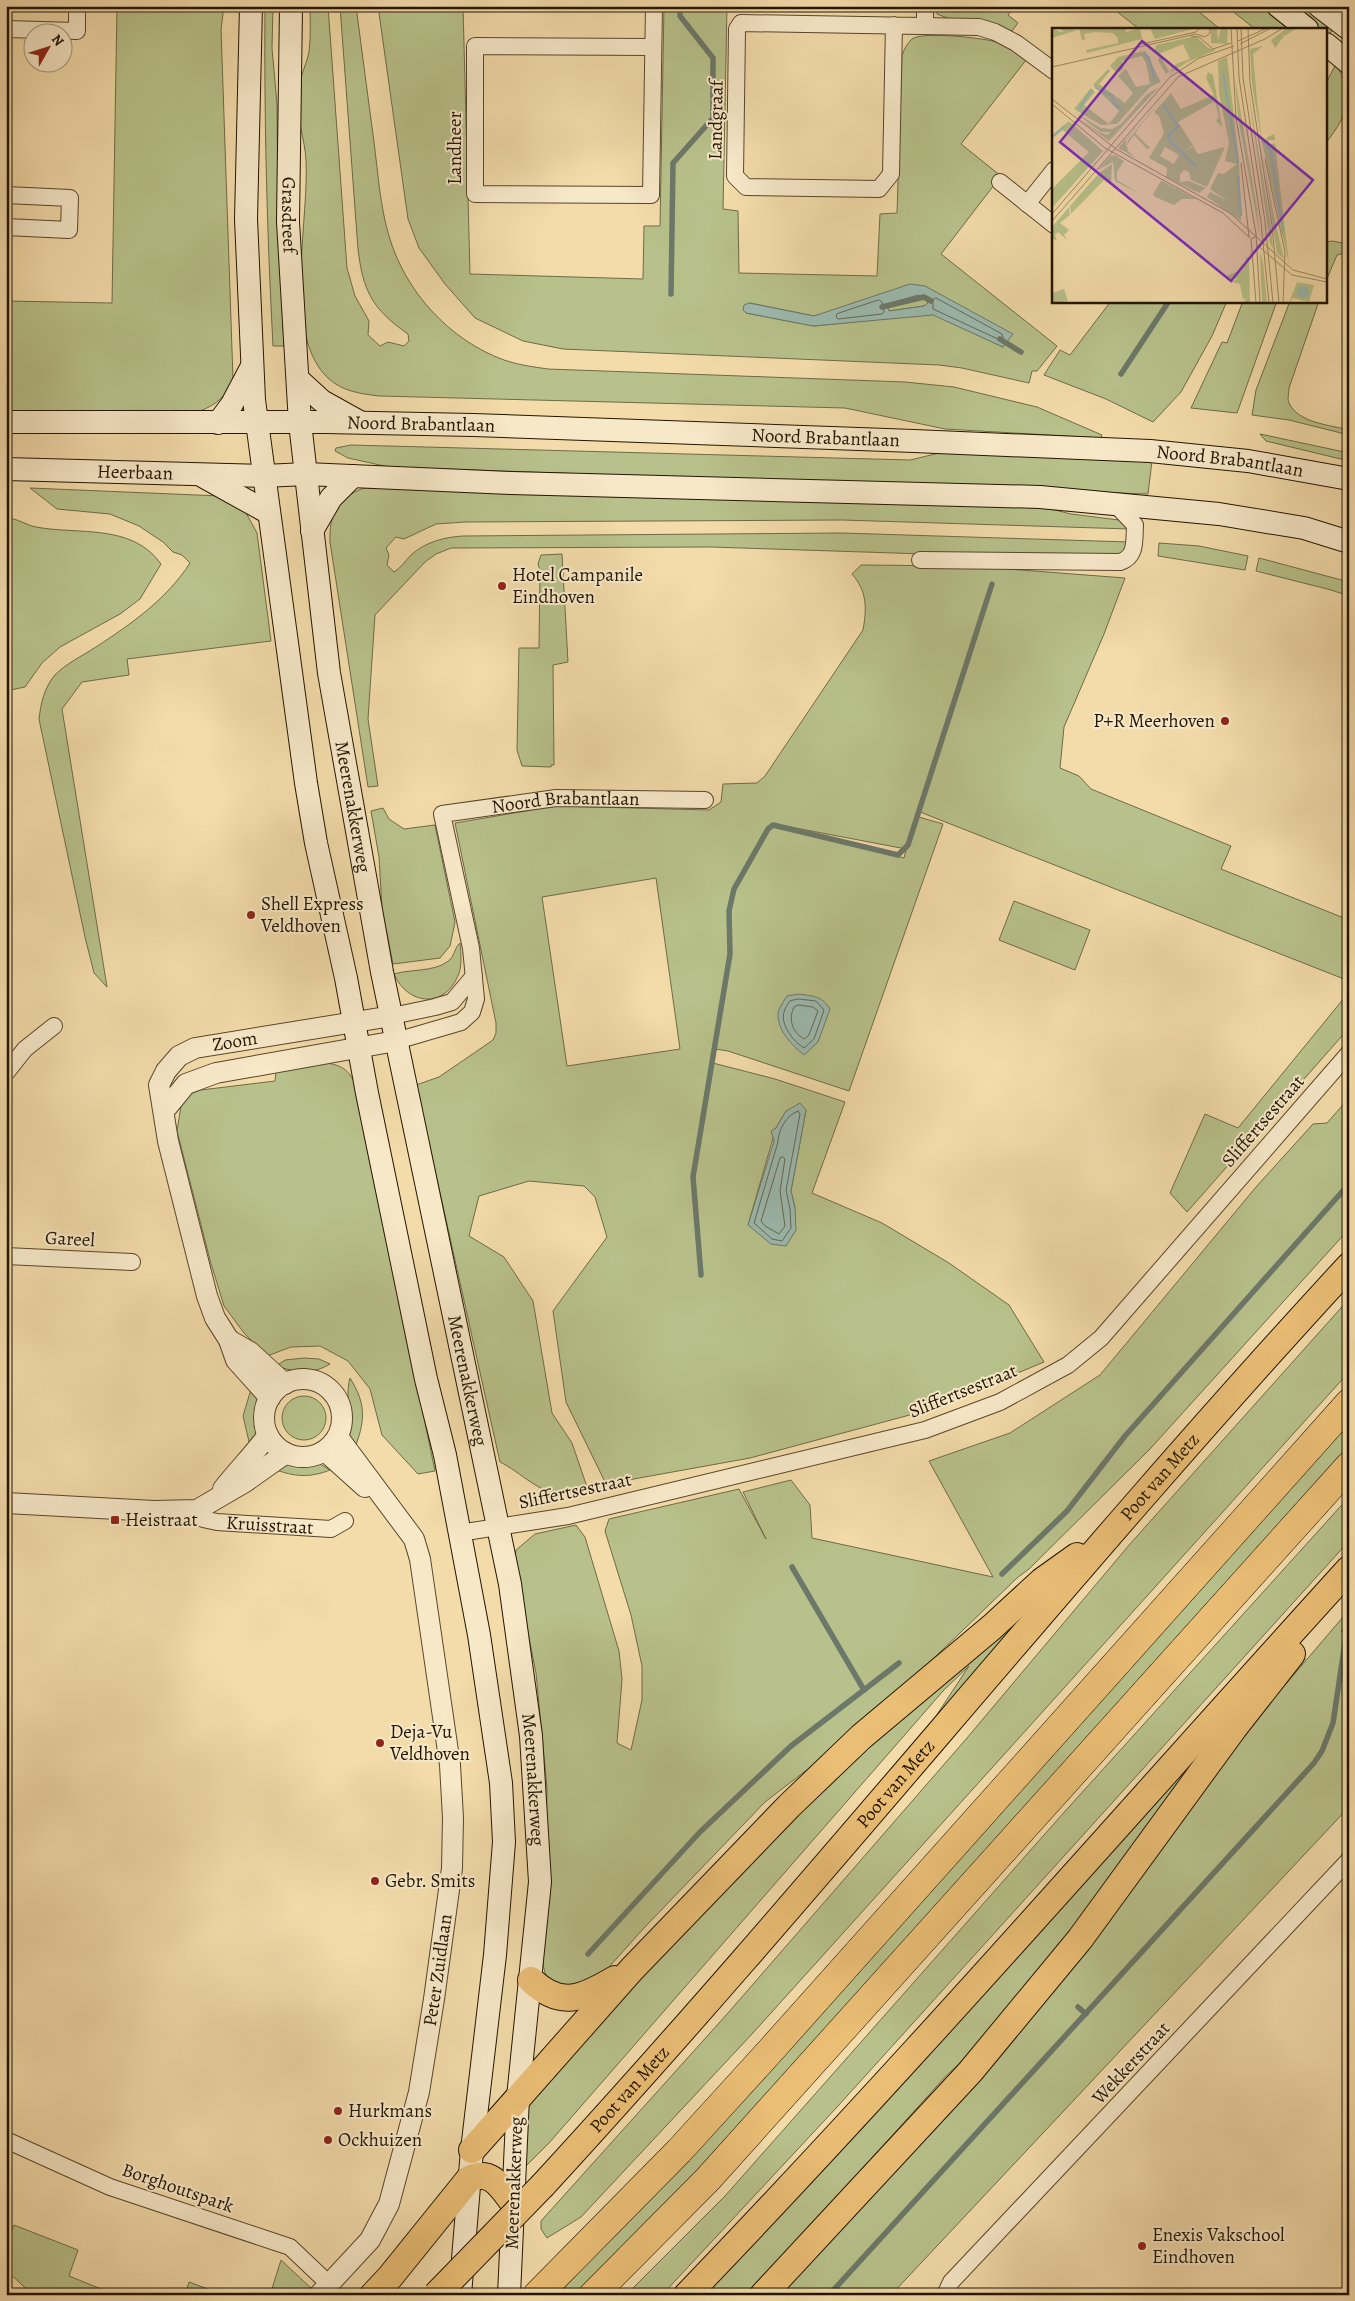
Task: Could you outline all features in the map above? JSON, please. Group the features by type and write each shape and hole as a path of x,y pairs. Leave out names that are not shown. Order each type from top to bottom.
{"highway":[{"name":"Poot van Metz","path":"436,2295 543,2185 722,1988 1197,1432 1349,1266"},
{"path":"538,2294 679,2151 765,2058 1349,1404"},
{"path":"594,2295 715,2172 1349,1466"},
{"path":"472,2150 632,1969 755,1841 860,1737 992,1627 1042,1581 1112,1530"},
{"path":"687,2295 1009,1948 1102,1841 1349,1569"},
{"path":"763,2295 970,2072 1080,1939 1234,1728 1290,1659 1313,1608"},
{"path":"531,1980 548,1993 573,1998 590,1994 632,1969"},
{"path":"373,2295 390,2277 469,2179 480,2175 493,2178 514,2204"}],"main road":[{"path":"6,422 257,423 252,365 246,219 252,6"},
{"name":"Grasdreef","path":"291,6 288,222 300,423 306,474"},
{"path":"1278,6 1306,28"},
{"path":"1319,6 1349,29"},
{"path":"1328,46 1349,63"},
{"path":"218,423 232,404 252,365"},
{"path":"298,379 322,401 362,423"},
{"name":"Noord Brabantlaan","path":"257,423 514,426 1150,451 1248,461 1349,479"},
{"name":"Meerenakkerweg","path":"257,423 316,843 426,1379 445,1455 479,1635 499,1774 504,1842 496,1955 472,2150 460,2295"},
{"name":"Heerbaan","path":"6,469 199,475 264,476 306,474"},
{"path":"306,474 511,483 1040,497 1228,516 1304,528 1349,542"},
{"name":"Meerenakkerweg","path":"306,474 329,673 396,1041 510,1584 531,1736 540,1882 518,2097 509,2295"},
{"path":"199,475 269,513"},
{"path":"312,531 331,498 353,476"}],"street":[{"path":"6,30 77,31 77,6"},
{"name":"Landheer","path":"653,47 475,46 475,194 651,195 654,6"},
{"path":"925,6 925,26"},
{"name":"Landgraaf","path":"894,25 892,174 879,189 746,187 735,176 737,30 741,23 894,25 979,27 996,32 1016,43 1052,70"},
{"path":"1027,204 1052,173"},
{"path":"1000,182 1052,223"},
{"path":"6,195 70,198 69,230 6,227"},
{"path":"920,560 1120,562 1127,560 1132,554 1135,525 1114,503"},
{"name":"Noord Brabantlaan","path":"396,1041 461,1022 472,1012 476,998 471,948 442,814 556,798 705,800"},
{"path":"392,1016 435,1008 452,1002 474,976"},
{"name":"Zoom","path":"270,1398 236,1360 229,1340 215,1318 207,1296 168,1141 159,1085 166,1070 179,1056 195,1048 392,1016"},
{"path":"6,1073 25,1049 54,1026"},
{"name":"Zoom","path":"164,1111 186,1084 216,1073 396,1041"},
{"name":"Sliffertsestraat","path":"459,1533 568,1516 925,1430 1000,1402 1068,1365 1101,1338 1349,1053"},
{"name":"Gareel","path":"6,1256 132,1262"},
{"name":"Zoom","path":"229,1340 250,1352 285,1384"},
{"path":"296,1380 309,1380 321,1384 331,1391 338,1401 342,1413 342,1426 331,1444 313,1456 299,1457 286,1453 275,1446 268,1435 264,1416 270,1398 285,1384 296,1380"},
{"name":"Kruisstraat","path":"216,1498 237,1471 252,1457 268,1435"},
{"name":"Peter Zuidlaan","path":"324,2289 370,2240 389,2204 395,2183 419,2092 434,1999 452,1868 453,1818 450,1765 420,1559 414,1539 390,1507 331,1444"},
{"name":"Kruisstraat","path":"286,1453 245,1482 197,1510 203,1519 217,1522 331,1529 345,1521"},
{"path":"6,1503 154,1511 197,1510"},
{"name":"Wekkerstraat","path":"945,2295 951,2282 1349,1860"},
{"name":"Borghoutspark","path":"6,2140 110,2187 290,2247 324,2289"}],"green space":[{"path":"117,6 224,6 221,29 233,379 221,399 200,411 6,412 6,301 112,303"},
{"path":"265,6 273,6 272,48 277,105 278,224 284,346 273,346 266,176"},
{"path":"310,6 328,6 347,268 355,296 369,321 368,335 380,346 388,342 404,346 409,341 408,334 386,316 371,298 360,264 340,6 356,6 381,201 396,256 406,276 432,311 465,340 484,351 509,362 548,369 905,382 954,387 1037,407 1102,435 1101,438 945,429 845,408 379,396 352,391 337,385 318,366 308,345 303,321 301,294 306,160 297,96 309,52"},
{"path":"378,6 463,6 470,274 643,279 644,226 660,226 664,6 727,6 723,209 738,211 739,273 877,276 880,214 897,213 902,55 909,42 918,37 941,35 993,41 1007,46 1026,60 961,144 1001,176 941,254 1057,346 1037,371 1032,371 1029,383 962,368 939,365 563,349 523,341 475,318 445,284 419,248 408,219","holes":["925,286 1006,342 1003,347 933,314 814,326 746,313 743,309 750,303 814,316"]},
{"path":"937,6 1015,6 1008,15 1018,23 1012,31 978,20 950,19 937,14"},
{"path":"1110,6 1192,6 1219,28 1138,28"},
{"path":"1226,6 1260,6 1288,28 1254,28"},
{"path":"1293,6 1304,6 1333,29 1329,35 1328,28 1320,28"},
{"path":"1336,64 1346,86 1347,96 1344,114 1328,140 1328,79"},
{"path":"1328,242 1349,244 1349,252 1337,255 1328,276"},
{"path":"918,295 929,303 924,306 889,311 886,304"},
{"path":"1110,302 1227,302 1212,336 1181,392 1153,422 1106,399 1044,375 1060,350 1070,355"},
{"path":"1243,302 1277,302 1237,413 1191,408 1222,342 1227,343"},
{"path":"1290,302 1319,302 1289,388 1289,403 1293,410 1307,419 1349,430 1349,435 1289,420 1252,415 1256,390"},
{"path":"1260,434 1349,453 1349,461 1266,441"},
{"path":"351,445 910,460 956,449 1152,461 1148,494 389,467 348,458 335,451 336,448"},
{"path":"30,488 221,496 244,509 257,533 271,641 127,659 129,675 82,682 62,709 107,987 94,973 85,937 39,719 41,707 48,686 58,672 147,610 181,576 190,563 182,555 173,552 163,542 139,526 110,514 57,509"},
{"path":"364,488 1027,503 1071,514 1119,520 1130,529 842,520 465,522 436,524 404,539 396,537 386,548 389,555 387,565 394,572 422,547 442,539 463,536 841,533 1129,542 1122,553 1117,555 925,554 711,547 451,548 436,554 425,562 375,615 368,719 378,786 368,787 330,542 331,523 336,508 347,497"},
{"path":"6,518 36,527 120,536 135,542 149,551 161,564 140,599 120,614 60,647 42,663 25,687 6,691"},
{"path":"1159,543 1199,546 1248,556 1245,570 1158,556"},
{"path":"562,554 568,662 553,665 554,765 551,765 551,767 522,766 517,750 519,648 539,648 540,571 538,564 541,555"},
{"path":"1259,558 1349,582 1349,596 1256,571"},
{"path":"861,565 968,566 1125,578 1104,634 1064,727 1060,768 1079,776 1091,789 1231,846 1221,869 1349,920 1349,981 920,812 919,817 943,824 849,1091 728,1051 715,1049 713,1063 775,1079 845,1102 812,1193 882,1223 949,1263 1009,1305 1044,1362 932,1409 750,1458 606,1484 566,1402 553,1311 607,1237 595,1197 584,1186 529,1181 479,1196 469,1236 504,1257 533,1301 552,1413 572,1443 587,1487 567,1494 547,1491 500,1462 416,1085 439,1077 493,1040 496,1033 496,1023 455,823 556,806 709,810 721,802 723,784 757,783 765,776 863,630 865,600 861,587 852,574","holes":["785,826 906,849 906,850 904,858","656,878 680,1049 567,1066 542,897","806,1110 791,1191 795,1208 748,1225 776,1128 786,1111"]},
{"path":"383,808 389,819 404,829 435,825 455,922 450,946 440,958 393,964 382,908 379,857 371,811"},
{"path":"1014,901 1090,930 1075,970 999,940"},
{"path":"460,943 461,962 459,973 453,985 445,993 436,998 427,999 417,997 400,985 394,974 441,965 450,960"},
{"path":"1349,992 1349,1028 1187,1212 1170,1193 1205,1114 1238,1128"},
{"path":"321,1062 341,1067 355,1083 435,1471 418,1474 382,1435 370,1389 348,1361 320,1346 291,1347 267,1356 244,1333 224,1306 210,1260 177,1131 181,1106 190,1094 201,1090 275,1081 276,1071"},
{"path":"1349,1098 1349,1229 1150,1449 1029,1569 1017,1578 907,1684 838,1746 765,1802 644,1928 600,1977 586,1989 554,1984 545,1973 543,1964 547,1788 536,1673 514,1563 516,1550 535,1534 576,1525 585,1537 619,1651 622,1679 617,1743 631,1750 642,1700 642,1666 631,1615 605,1531 609,1519 739,1489 766,1539 743,1492 791,1480 810,1505 812,1538 993,1577 929,1461 1010,1433 1100,1375 1256,1187 1313,1124 1327,1123"},
{"path":"1349,1299 1349,1372 752,2034 581,2217 547,2238 541,2229 541,2221 728,2013 967,1738 1130,1544"},
{"path":"319,1359 330,1364 310,1371 290,1370 276,1366 285,1360"},
{"path":"350,1378 362,1405 362,1422 354,1450 349,1434 348,1393"},
{"path":"252,1386 259,1408 259,1416 254,1439 250,1446 243,1416"},
{"path":"308,1396 320,1402 325,1409 325,1427 320,1434 313,1439 300,1440 292,1437 285,1430 282,1414 285,1406 292,1399"},
{"path":"1349,1422 1349,1447 698,2171 577,2295 558,2295"},
{"path":"280,1464 320,1464 330,1470 302,1476 274,1469"},
{"path":"1349,1497 1349,1541 838,2106 662,2295 626,2295 725,2196 1059,1818"},
{"path":"1050,1586 932,1722 969,1666 943,1691 549,2143 524,2168 526,2102 855,1748"},
{"path":"1349,1610 1349,1622 1341,1631 1349,1635 1349,1807 891,2295 781,2295 1256,1719"},
{"path":"1247,1700 1016,2010 945,2077 748,2295 705,2295 877,2111"},
{"path":"14,2225 78,2250 69,2276 116,2295 33,2295 6,2270 6,2247"},
{"path":"281,2260 312,2289 305,2295 270,2295"},
{"path":"189,2282 224,2295 185,2295"}],"water":[{"path":"910,284 925,286 1013,334 1003,347 933,315 813,326 746,313 743,310 744,305 749,303 814,316","holes":["918,295 926,299 928,303 924,306 889,311 887,304"]},
{"path":"799,994 820,999 830,1009 818,1042 804,1055 790,1042 783,1032 780,1027 778,1014 787,996"},
{"path":"800,1103 806,1110 791,1191 795,1208 796,1230 786,1246 771,1244 748,1225 774,1141 771,1131 776,1128 786,1111"}],"waterway":[{"path":"671,294 673,163 713,118 713,58 680,16 680,6"},
{"path":"882,307 924,297 931,301"},
{"path":"1121,374 1168,302"},
{"path":"1000,339 1021,352"},
{"path":"701,1275 693,1177 730,954 729,911 734,889 768,829 773,825 898,855 908,845 992,584"},
{"path":"1002,1574 1067,1511 1125,1436 1349,1184"},
{"path":"792,1567 864,1690"},
{"path":"829,2295 1314,1763 1322,1751 1333,1723 1346,1636"},
{"path":"588,1954 700,1832 791,1746 899,1663"},
{"path":"1078,2007 1086,2014"}],"place":[{"name":"Hotel Campanile Eindhoven","path":"502,586"},
{"name":"P+R Meerhoven","path":"1225,721"},
{"name":"Shell Express Veldhoven","path":"251,915"},
{"name":"Heistraat","path":"115,1520"},
{"name":"Deja-Vu Veldhoven","path":"380,1743"},
{"name":"Gebr. Smits","path":"375,1881"},
{"name":"Hurkmans","path":"338,2111"},
{"name":"Ockhuizen","path":"328,2140"},
{"name":"Enexis Vakschool Eindhoven","path":"1142,2246"}]}
